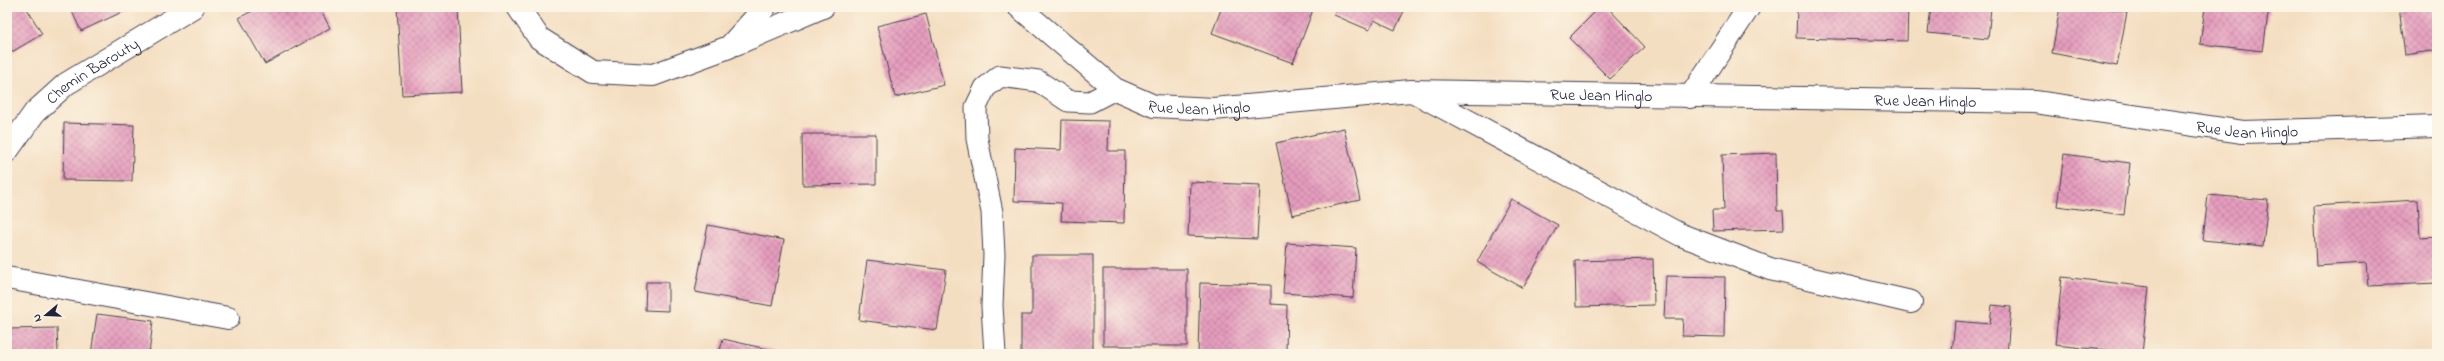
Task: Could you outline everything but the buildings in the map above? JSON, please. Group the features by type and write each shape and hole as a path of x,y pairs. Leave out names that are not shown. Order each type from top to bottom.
{"street":[{"name":"Chemin Barouty","path":"7,151 35,112 66,84 193,7"},
{"path":"518,7 539,38 593,72 653,74 729,47 823,7"},
{"path":"729,47 765,7"},
{"name":"Rue Jean Hinglo","path":"1019,7 1114,89 1154,106 1213,109 1411,91 2035,102 2243,132 2437,126"},
{"path":"1690,97 1749,7"},
{"path":"1411,91 1681,235 1770,269 1911,302"},
{"path":"7,278 228,318"}],"lane":[{"path":"995,354 992,306 994,255 992,212 977,139 976,107 985,88 1000,76 1038,81 1068,101 1090,102 1114,89"}]}
